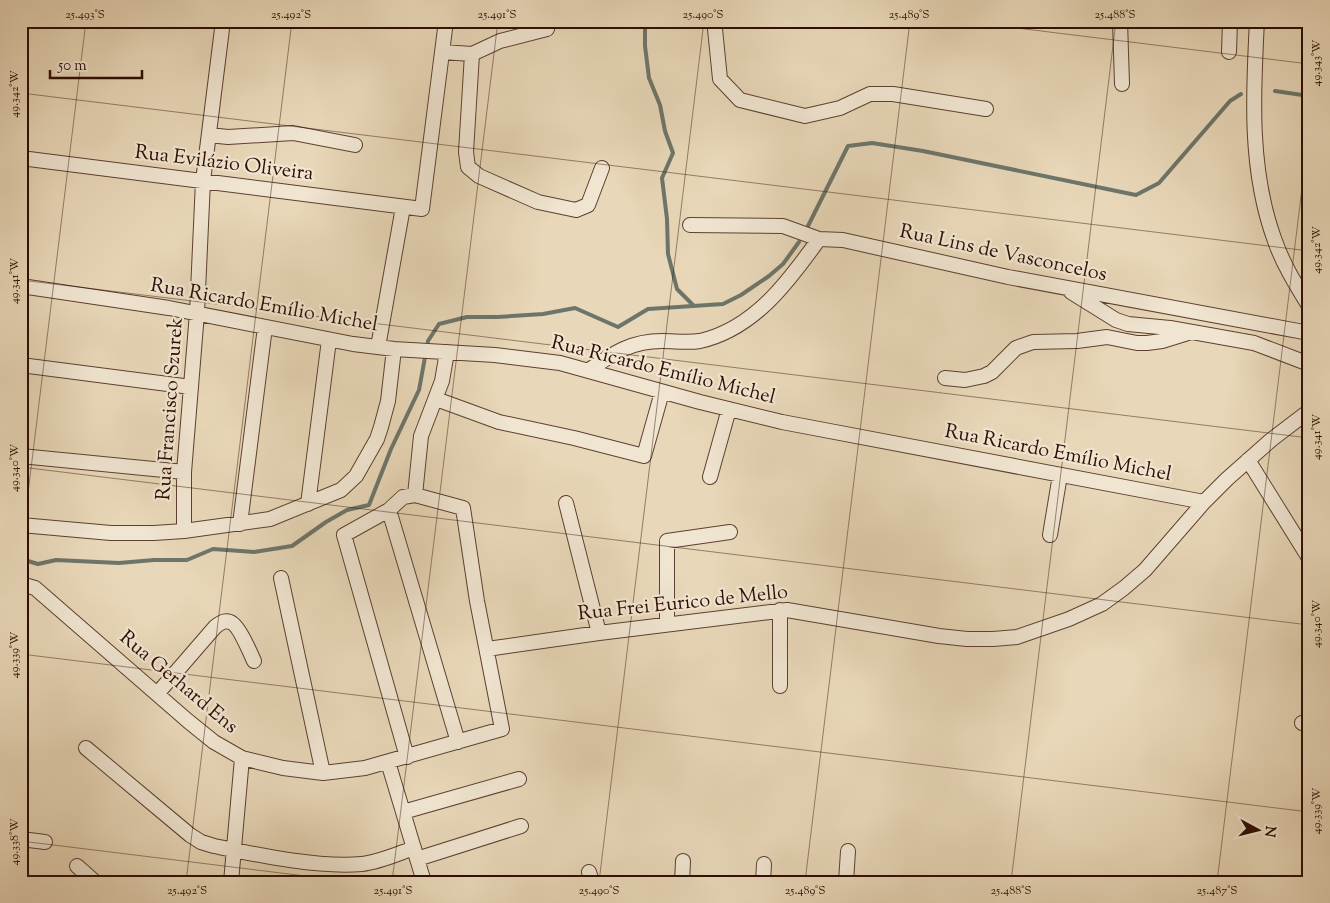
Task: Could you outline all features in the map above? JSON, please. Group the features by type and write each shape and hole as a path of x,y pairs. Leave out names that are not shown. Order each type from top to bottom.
{"street":[{"name":"Rua Francisco Szurek","path":"184,531 184,472 197,313 203,181 223,21"},
{"path":"446,21 442,52 472,54 500,41 547,29"},
{"path":"717,21 715,29 720,80 740,100 805,116 840,108 870,94 893,94 986,109"},
{"path":"1120,21 1122,84"},
{"path":"1229,52 1230,21"},
{"path":"1257,21 1254,121 1260,189 1276,243 1288,270 1309,306"},
{"name":"Rua Evilázio Oliveira","path":"21,158 422,209 442,52"},
{"path":"472,54 466,152 468,167 478,176 538,202 576,210 588,205 602,168"},
{"path":"209,135 228,137 293,133 355,145"},
{"path":"378,347 404,207"},
{"name":"Rua Lins de Vasconcelos","path":"690,225 783,226 819,239 843,240 980,271 1309,333"},
{"path":"589,370 627,346 649,342 698,341 723,333 739,324 754,314 780,290 819,239"},
{"name":"Rua Ricardo Emílio Michel","path":"21,286 197,313 329,340 394,349 526,358 560,363 729,410 818,430 1204,502"},
{"path":"1064,287 1121,322 1170,328 1254,343 1309,364"},
{"path":"240,524 265,327"},
{"path":"945,378 965,380 984,376 992,372 1016,348 1033,342 1077,341 1107,337 1146,343 1162,341 1191,332"},
{"path":"308,504 329,340"},
{"path":"21,526 111,533 184,531 270,519 341,490 353,480 377,439 388,402 394,349"},
{"path":"415,495 421,436 442,381 447,352"},
{"path":"21,365 192,387"},
{"path":"436,399 499,422 582,439 644,456 662,392"},
{"path":"710,477 729,410"},
{"name":"Rua Frei Eurico de Mello","path":"487,649 780,610 797,611 939,636 967,639 1017,637 1069,619 1102,604 1124,588 1156,558 1204,502 1248,460 1309,411"},
{"path":"21,456 184,472"},
{"path":"1248,460 1309,558"},
{"path":"1050,535 1060,475"},
{"path":"407,757 344,535 388,510 403,496 415,495 463,508 477,601 487,649"},
{"path":"566,504 599,633"},
{"path":"388,510 458,742"},
{"path":"667,624 666,541 730,532"},
{"path":"281,578 323,773"},
{"name":"Rua Gerhard Ens","path":"21,584 35,588 214,742 242,758 283,768 323,773 351,770 407,757 502,729 487,649"},
{"path":"780,610 780,686"},
{"path":"157,694 215,627 222,622 228,621 235,624 254,661"},
{"path":"86,748 190,835 201,842 233,850 304,861 343,865 363,864 416,854 521,826"},
{"path":"231,882 242,758"},
{"path":"388,762 424,882"},
{"path":"403,812 519,779"},
{"path":"21,839 45,842"},
{"path":"846,882 848,851"},
{"path":"682,882 683,861"},
{"path":"763,882 764,864"},
{"path":"77,866 95,882"}],"waterway":[{"path":"645,21 645,46 649,78 660,105 665,131 673,153 662,178 667,219 668,254 677,289 693,305"},
{"path":"1275,91 1309,96"},
{"path":"808,226 848,146 872,143 923,151 1136,195 1159,183 1230,101 1241,94"},
{"path":"21,559 38,564 56,560 119,563 187,560 213,549 254,552 292,546 347,510 369,505 391,449 419,390 428,341 439,324 467,317 543,314 575,308 618,327 648,309 723,304 741,295 769,276 783,264 799,242"}]}
